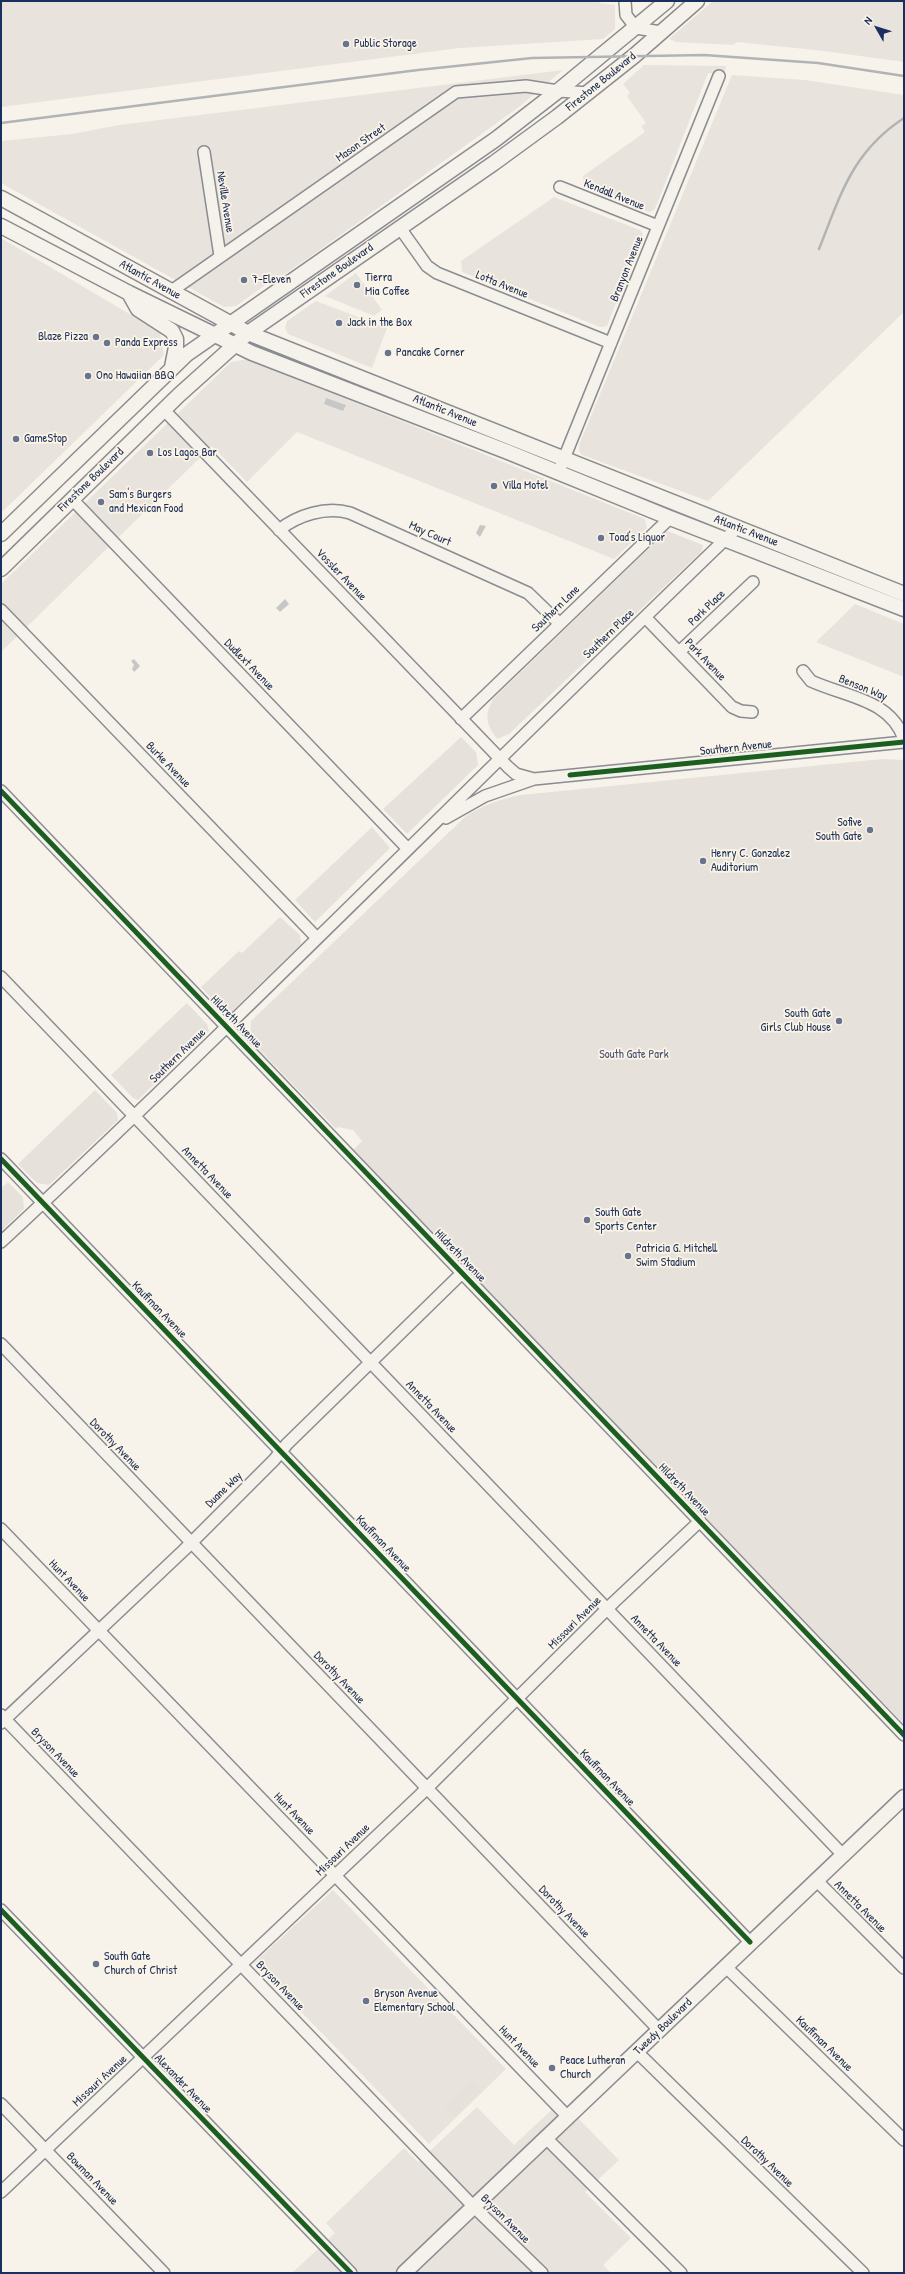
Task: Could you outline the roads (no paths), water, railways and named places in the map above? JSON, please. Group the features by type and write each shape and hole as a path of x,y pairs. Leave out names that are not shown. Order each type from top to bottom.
{"main road":[{"name":"Firestone Boulevard","path":"1,534 172,367 215,334 496,140 636,28 667,1"},
{"name":"Firestone Boulevard","path":"1,569 234,344 494,163 589,93 697,1"},
{"path":"400,228 406,212 426,198 440,180"},
{"name":"Atlantic Avenue","path":"1,198 170,292 248,333 904,594"},
{"name":"Atlantic Avenue","path":"1,226 129,293 234,344 559,472 670,518 904,609"},
{"path":"129,293 138,309 172,331 176,347 172,367"},
{"name":"Tweedy Boulevard","path":"404,2273 904,1797"}],"street":[{"path":"625,1 626,15 636,28 661,32"},
{"name":"Branyon Avenue","path":"559,472 719,76"},
{"name":"Mason Street","path":"170,292 456,92 526,86 558,91 589,93"},
{"name":"Neville Avenue","path":"204,152 220,256"},
{"name":"Kendall Avenue","path":"560,187 658,226"},
{"name":"Lotta Avenue","path":"400,228 427,266 437,273 611,343"},
{"name":"Vossler Avenue","path":"164,410 499,758"},
{"name":"Dudlext Avenue","path":"72,499 408,849"},
{"name":"May Court","path":"279,530 291,520 316,513 330,511 350,513 528,593 560,624"},
{"name":"Southern Lane","path":"461,719 670,518"},
{"name":"Southern Place","path":"499,758 737,528"},
{"name":"Park Place","path":"679,652 753,582"},
{"name":"Burke Avenue","path":"1,610 317,938"},
{"name":"Park Avenue","path":"645,617 732,707 741,711 752,712"},
{"name":"Benson Way","path":"803,671 811,681 884,710 895,720 904,741"},
{"name":"Southern Avenue","path":"423,835 451,815 485,796 534,779 904,741"},
{"name":"Southern Avenue","path":"1,1242 227,1027 423,835 499,758 516,774 534,779"},
{"name":"Hildreth Avenue","path":"1,791 904,1735"},
{"name":"Annetta Avenue","path":"1,977 843,1855"},
{"name":"Kauffman Avenue","path":"1,1160 750,1942"},
{"name":"Duane Way","path":"2,1719 98,1631 190,1542 462,1273"},
{"name":"Dorothy Avenue","path":"1,1344 659,2030"},
{"name":"Missouri Avenue","path":"1,2192 144,2058 426,1788 607,1609 700,1521"},
{"name":"Hunt Avenue","path":"1,1529 568,2117"},
{"name":"Bryson Avenue","path":"2,1719 474,2207 542,2273"},
{"name":"Annetta Avenue","path":"816,1880 904,1968"},
{"name":"Alexander Avenue","path":"1,1910 351,2273"},
{"name":"Kauffman Avenue","path":"726,1967 904,2140"},
{"name":"Dorothy Avenue","path":"637,2052 863,2273"},
{"name":"Bowman Avenue","path":"1,2104 164,2273"},
{"path":"546,2138 681,2273"}],"railway":[{"path":"1,123 418,70 532,58 704,55 818,63 904,76"},
{"path":"819,249 842,192 860,160 886,131 904,118"}],"place":[{"name":"Public Storage","path":"346,44"},
{"name":"7-Eleven","path":"244,280"},
{"name":"Tierra Mia Coffee","path":"357,285"},
{"name":"Jack in the Box","path":"339,323"},
{"name":"Blaze Pizza","path":"96,337"},
{"name":"Panda Express","path":"107,343"},
{"name":"Pancake Corner","path":"388,353"},
{"name":"Ono Hawaiian BBQ","path":"88,376"},
{"name":"GameStop","path":"16,439"},
{"name":"Los Lagos Bar","path":"150,453"},
{"name":"Villa Motel","path":"494,486"},
{"name":"Sam's Burgers and Mexican Food","path":"101,502"},
{"name":"Toad's Liquor","path":"601,538"},
{"name":"Sofive South Gate","path":"870,830"},
{"name":"Henry C. Gonzalez Auditorium","path":"703,861"},
{"name":"South Gate Girls Club House","path":"839,1021"},
{"name":"South Gate Sports Center","path":"587,1220"},
{"name":"Patricia G. Mitchell Swim Stadium","path":"628,1256"},
{"name":"South Gate Church of Christ","path":"96,1964"},
{"name":"Bryson Avenue Elementary School","path":"366,2001"},
{"name":"Peace Lutheran Church","path":"552,2068"}],"park label":[{"name":"South Gate Park","path":"634,1055"}]}
